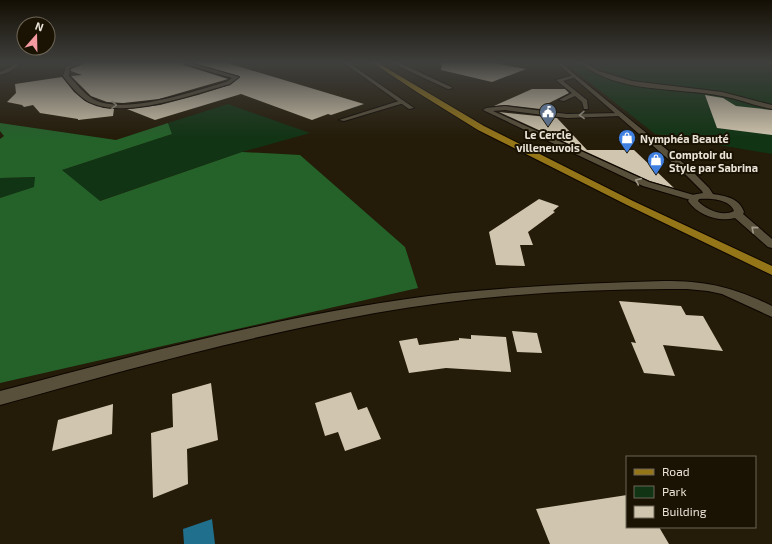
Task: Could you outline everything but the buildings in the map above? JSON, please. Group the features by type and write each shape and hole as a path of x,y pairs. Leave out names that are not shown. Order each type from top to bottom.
{"main road":[{"path":"415,88 482,128 630,203 772,271"}],"street":[{"path":"79,88 92,101 106,105 128,106 151,103 207,88"},
{"path":"382,88 411,108"},
{"path":"589,88 685,169 706,190 709,196"},
{"path":"737,214 739,212 736,205 724,199 709,196 694,198 693,201 695,205 711,213 721,215 737,214 772,245"},
{"path":"0,398 169,352 337,315 486,293 586,287 699,286 724,290 747,299 772,312"}],"lane":[{"path":"568,88 585,102 586,108"},
{"path":"681,88 722,94 763,106 772,107"},
{"path":"562,100 574,94"},
{"path":"342,120 402,102"},
{"path":"620,114 567,116 505,108 486,110 646,184 694,198"}],"green space":[{"path":"597,88 772,88 772,154 655,134"},
{"path":"228,104 310,133 242,152 99,201 62,170 172,134 168,123"},
{"path":"0,123 116,140 168,123 172,134 62,170 100,201 242,152 300,155 405,247 418,288 0,383 0,198 34,187 35,177 0,178 0,139 4,136 0,131"},
{"path":"35,177 35,187 0,198 0,178"}],"water":[{"path":"212,519 215,544 184,544 183,529"}],"place":[{"name":"Le Cercle villeneuvois","path":"548,127"},
{"name":"Nymphéa Beauté","path":"627,153"},
{"name":"Comptoir du Style par Sabrina","path":"656,175"}]}
